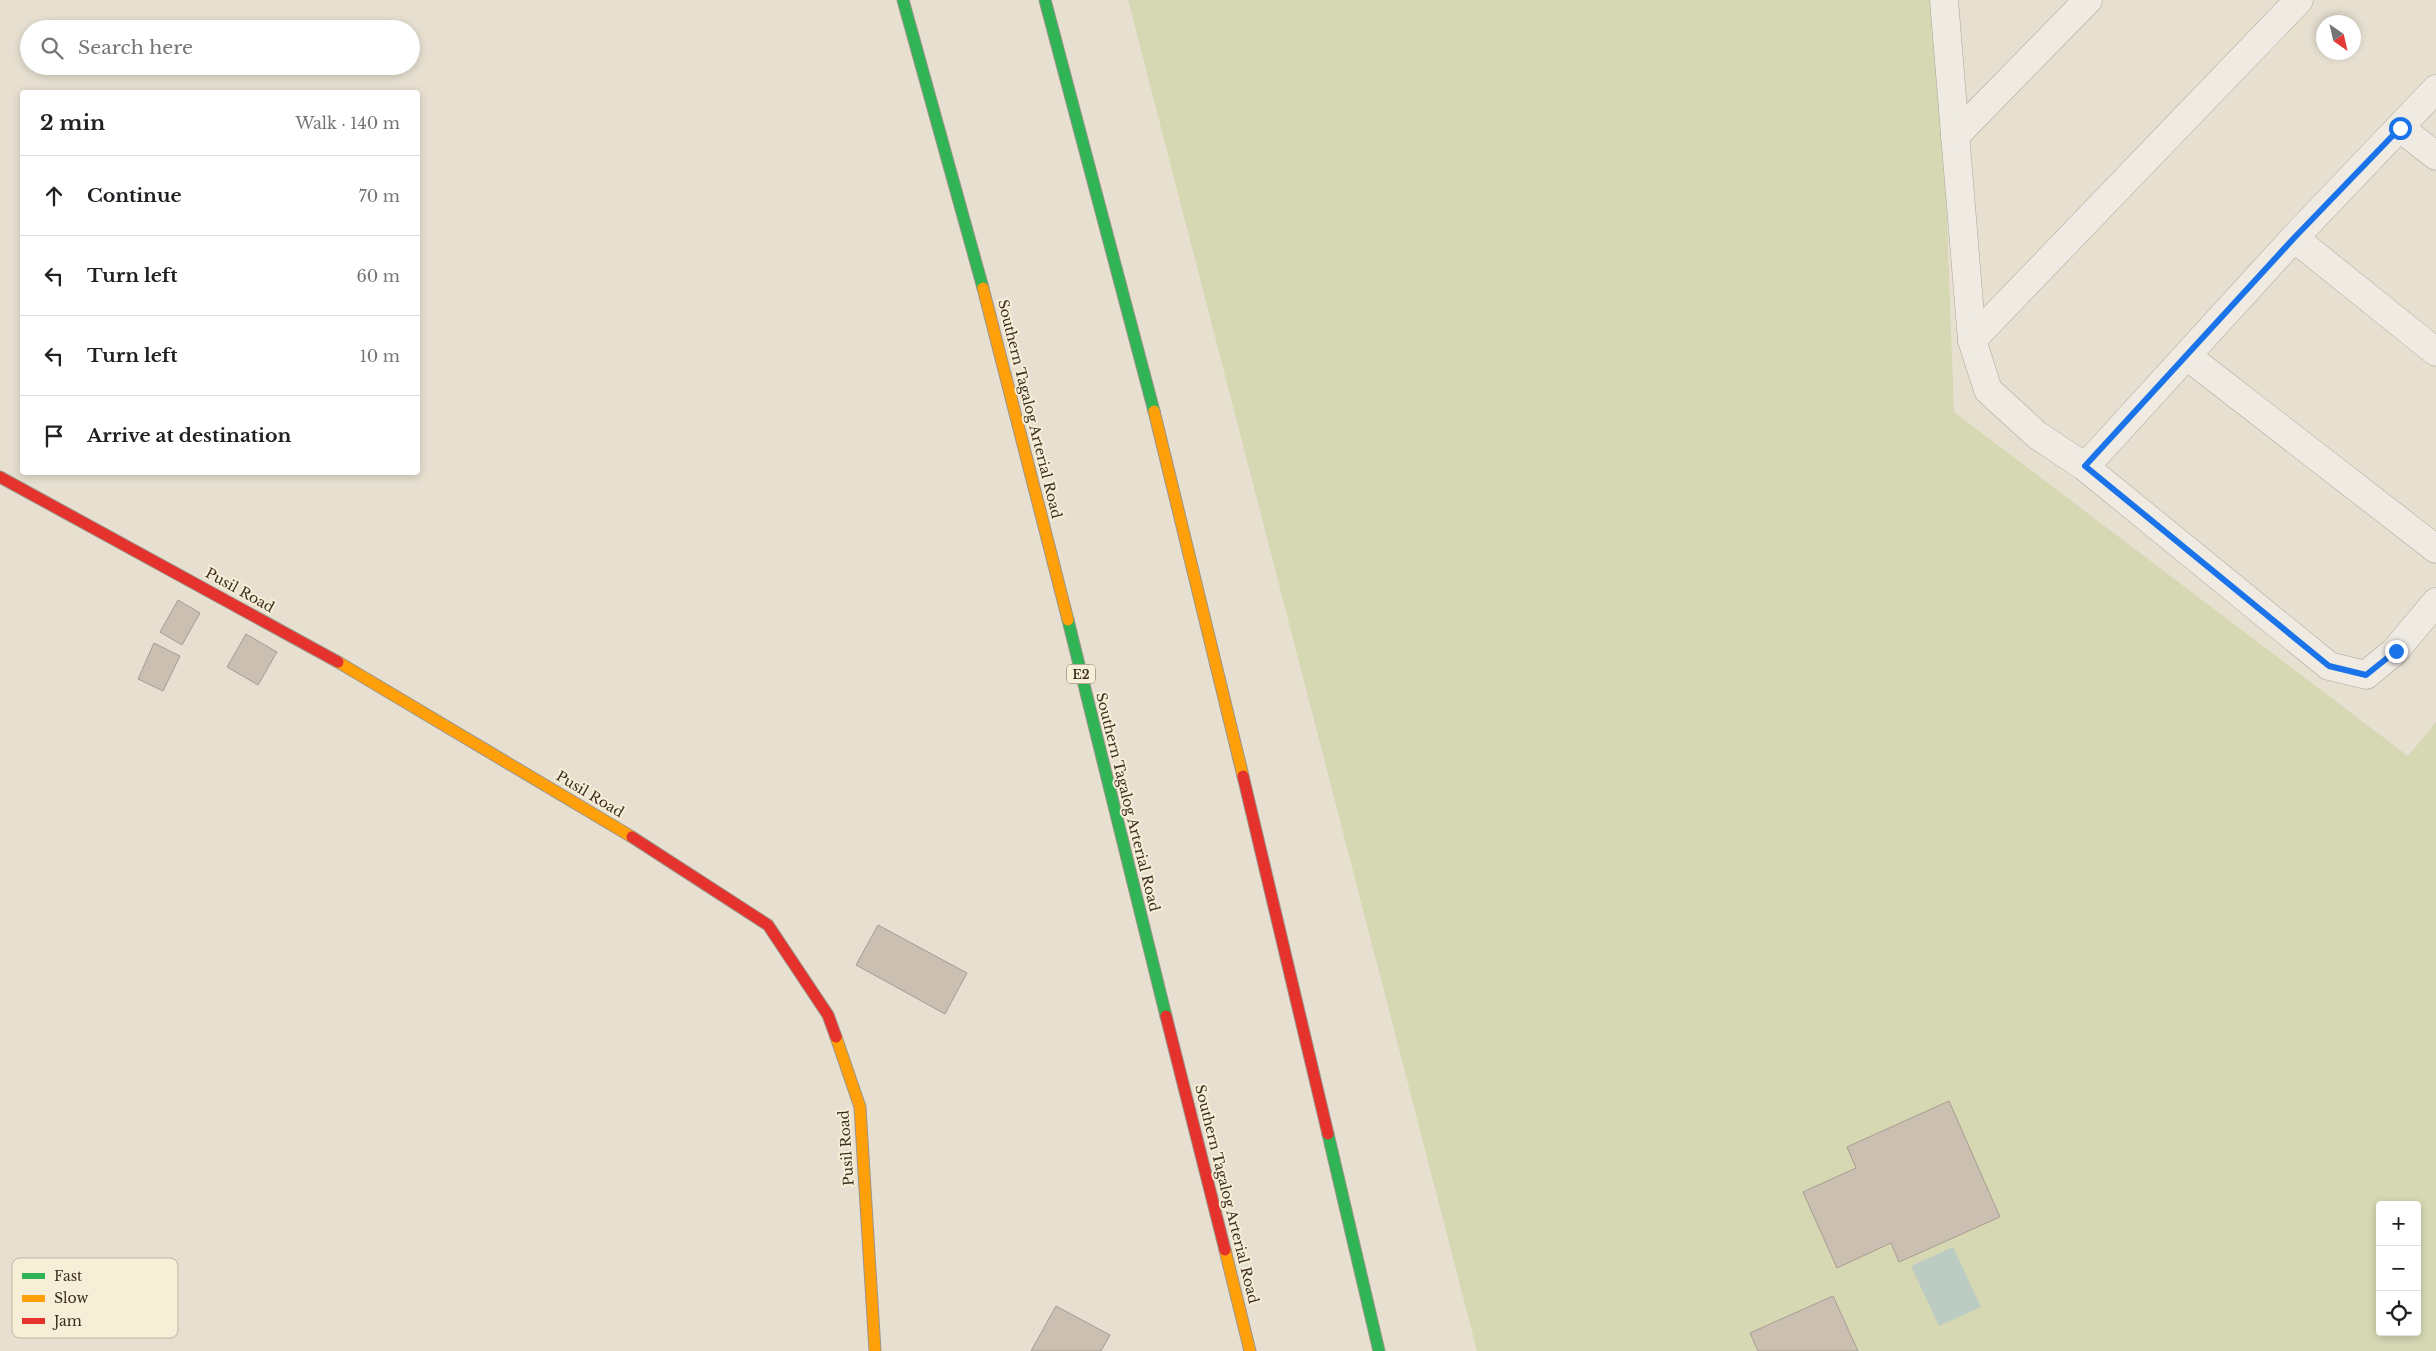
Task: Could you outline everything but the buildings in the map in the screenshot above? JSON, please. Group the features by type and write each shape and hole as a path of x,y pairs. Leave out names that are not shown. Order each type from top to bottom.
{"main road":[{"name":"Southern Tagalog Arterial Road","path":"902,0 1003,361 1250,1351"},
{"path":"1045,0 1107,225 1155,410 1379,1351"},
{"name":"Pusil Road","path":"0,477 320,651 664,856 768,925 828,1015 860,1107 875,1351"}],"street":[{"path":"1944,0 1972,340 1988,390 2038,435 2085,466 2329,666 2366,675 2396,651 2436,602"},
{"path":"1955,136 2088,0"},
{"path":"1972,340 2299,0"},
{"path":"2085,466 2294,238 2436,89"},
{"path":"2400,128 2436,156"},
{"path":"2294,238 2436,352"},
{"path":"2187,356 2436,549"}],"green space":[{"path":"1128,0 1939,0 1954,412 2408,756 2436,722 2436,1351 1477,1351"}],"shaded area":[{"path":"1953,1247 1981,1307 1939,1326 1911,1266"}],"traffic: fast":[{"path":"903,0 983,288"},
{"path":"1045,0 1154,411"},
{"path":"1068,620 1166,1016"},
{"path":"1328,1134 1379,1351"}],"traffic: slow":[{"path":"983,288 1068,620"},
{"path":"1154,411 1243,776"},
{"path":"338,662 632,837"},
{"path":"836,1037 860,1107 875,1351"},
{"path":"1225,1250 1250,1351"}],"traffic: jam":[{"path":"0,477 338,662"},
{"path":"1243,776 1328,1134"},
{"path":"632,837 768,925 828,1015 836,1037"},
{"path":"1166,1016 1225,1250"}],"route":[{"path":"2396,651 2366,675 2329,666 2085,466 2294,238 2400,128"}]}
